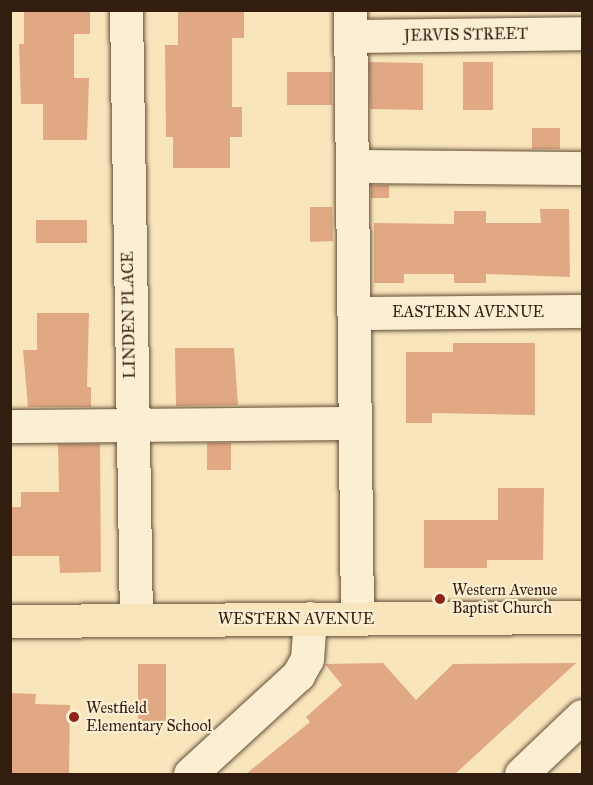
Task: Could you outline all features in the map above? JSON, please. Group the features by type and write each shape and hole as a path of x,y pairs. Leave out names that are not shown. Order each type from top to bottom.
{"main road":[{"name":"WESTERN AVENUE","path":"10,621 582,617"}],"street":[{"name":"LINDEN PLACE","path":"126,10 131,425 136,620"},
{"path":"350,23 357,618"},
{"name":"JERVIS STREET","path":"350,23 582,33"},
{"path":"352,166 582,168"},
{"name":"EASTERN AVENUE","path":"354,313 582,311"},
{"path":"10,426 355,423"},
{"path":"190,774 298,675 307,659 310,618"},
{"path":"521,774 582,716"}],"building":[{"path":"24,10 90,10 90,34 74,34 74,78 89,78 87,140 43,140 43,104 21,104 19,44 24,44"},
{"path":"178,10 244,10 244,38 232,38 232,107 242,107 242,137 230,137 230,168 173,168 173,137 166,137 165,45 178,45"},
{"path":"369,62 423,63 423,110 370,109"},
{"path":"463,62 493,62 493,110 463,110"},
{"path":"287,72 332,72 332,105 287,105"},
{"path":"532,128 560,128 560,149 532,149"},
{"path":"371,185 389,185 389,198 371,198"},
{"path":"310,207 332,207 333,241 310,242"},
{"path":"540,209 569,209 570,277 486,274 486,283 454,283 454,274 404,274 404,283 374,283 374,223 454,224 454,211 486,211 486,223 541,223"},
{"path":"36,220 87,220 87,243 36,243"},
{"path":"37,313 89,313 87,387 91,387 91,407 28,407 23,350 37,350"},
{"path":"453,343 535,343 535,415 432,413 432,423 406,423 406,352 453,352"},
{"path":"175,348 234,348 238,405 176,406"},
{"path":"207,443 231,443 231,470 207,470"},
{"path":"58,444 100,444 101,572 60,573 59,556 10,556 10,507 21,507 21,492 59,492"},
{"path":"498,488 544,488 543,560 487,560 487,568 424,568 424,520 498,520"},
{"path":"383,663 416,700 453,664 576,663 455,774 246,774 310,722 306,717 342,685 325,664"},
{"path":"138,664 166,664 166,722 138,722"},
{"path":"10,693 36,694 35,704 70,705 69,774 10,774"}],"place":[{"name":"Western Avenue Baptist Church","path":"440,599"},
{"name":"Westfield Elementary School","path":"74,717"}]}
